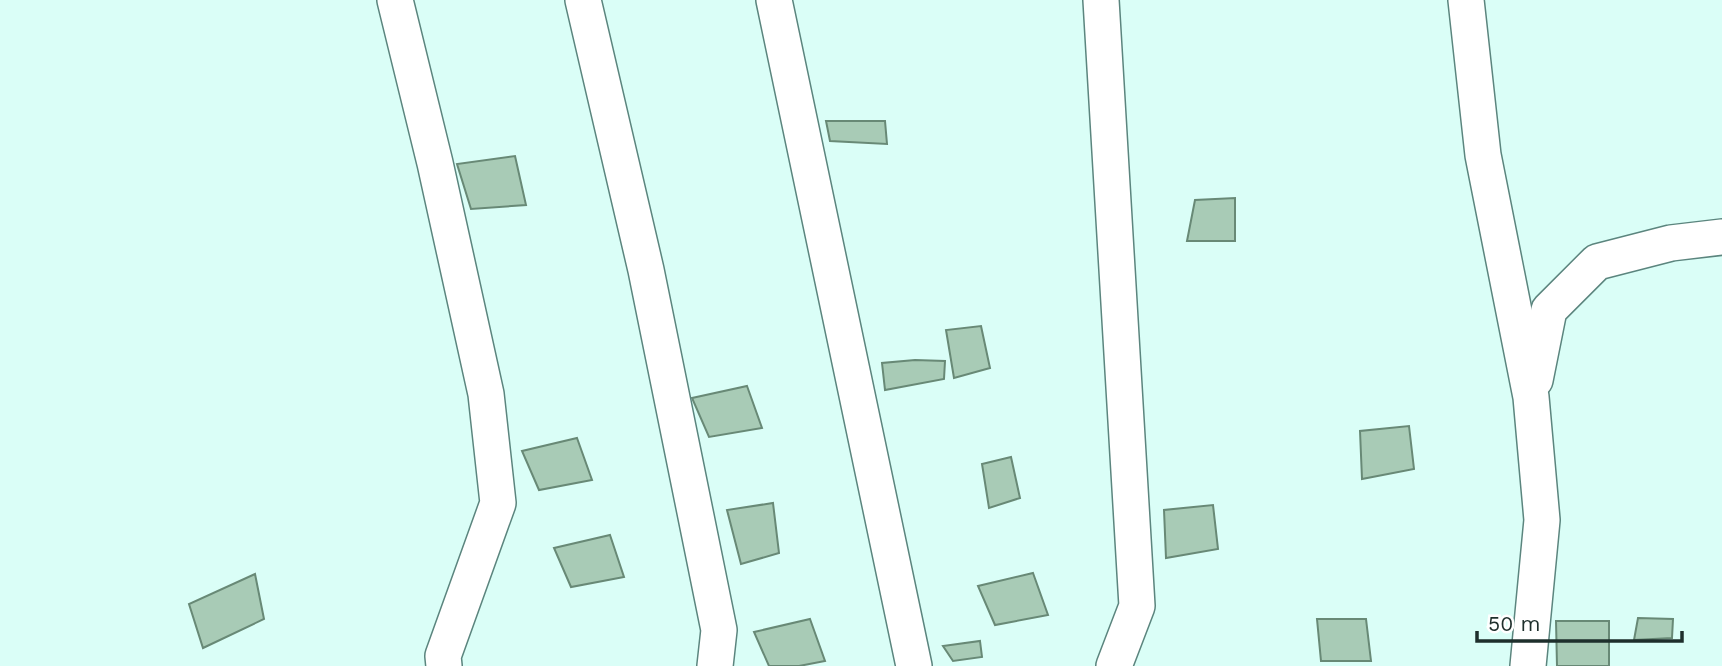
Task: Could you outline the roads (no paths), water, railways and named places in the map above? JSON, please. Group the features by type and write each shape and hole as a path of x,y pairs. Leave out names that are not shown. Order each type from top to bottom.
{"street":[{"path":"395,0 435,163 486,394 498,503 443,656 444,666"},
{"path":"583,0 646,270 719,629 715,666"},
{"path":"774,0 914,666"},
{"path":"1101,0 1136,606 1114,666"},
{"path":"1466,0 1483,155 1531,397 1542,520 1528,666"},
{"path":"1531,397 1549,310 1597,262 1671,243 1722,237"}]}
